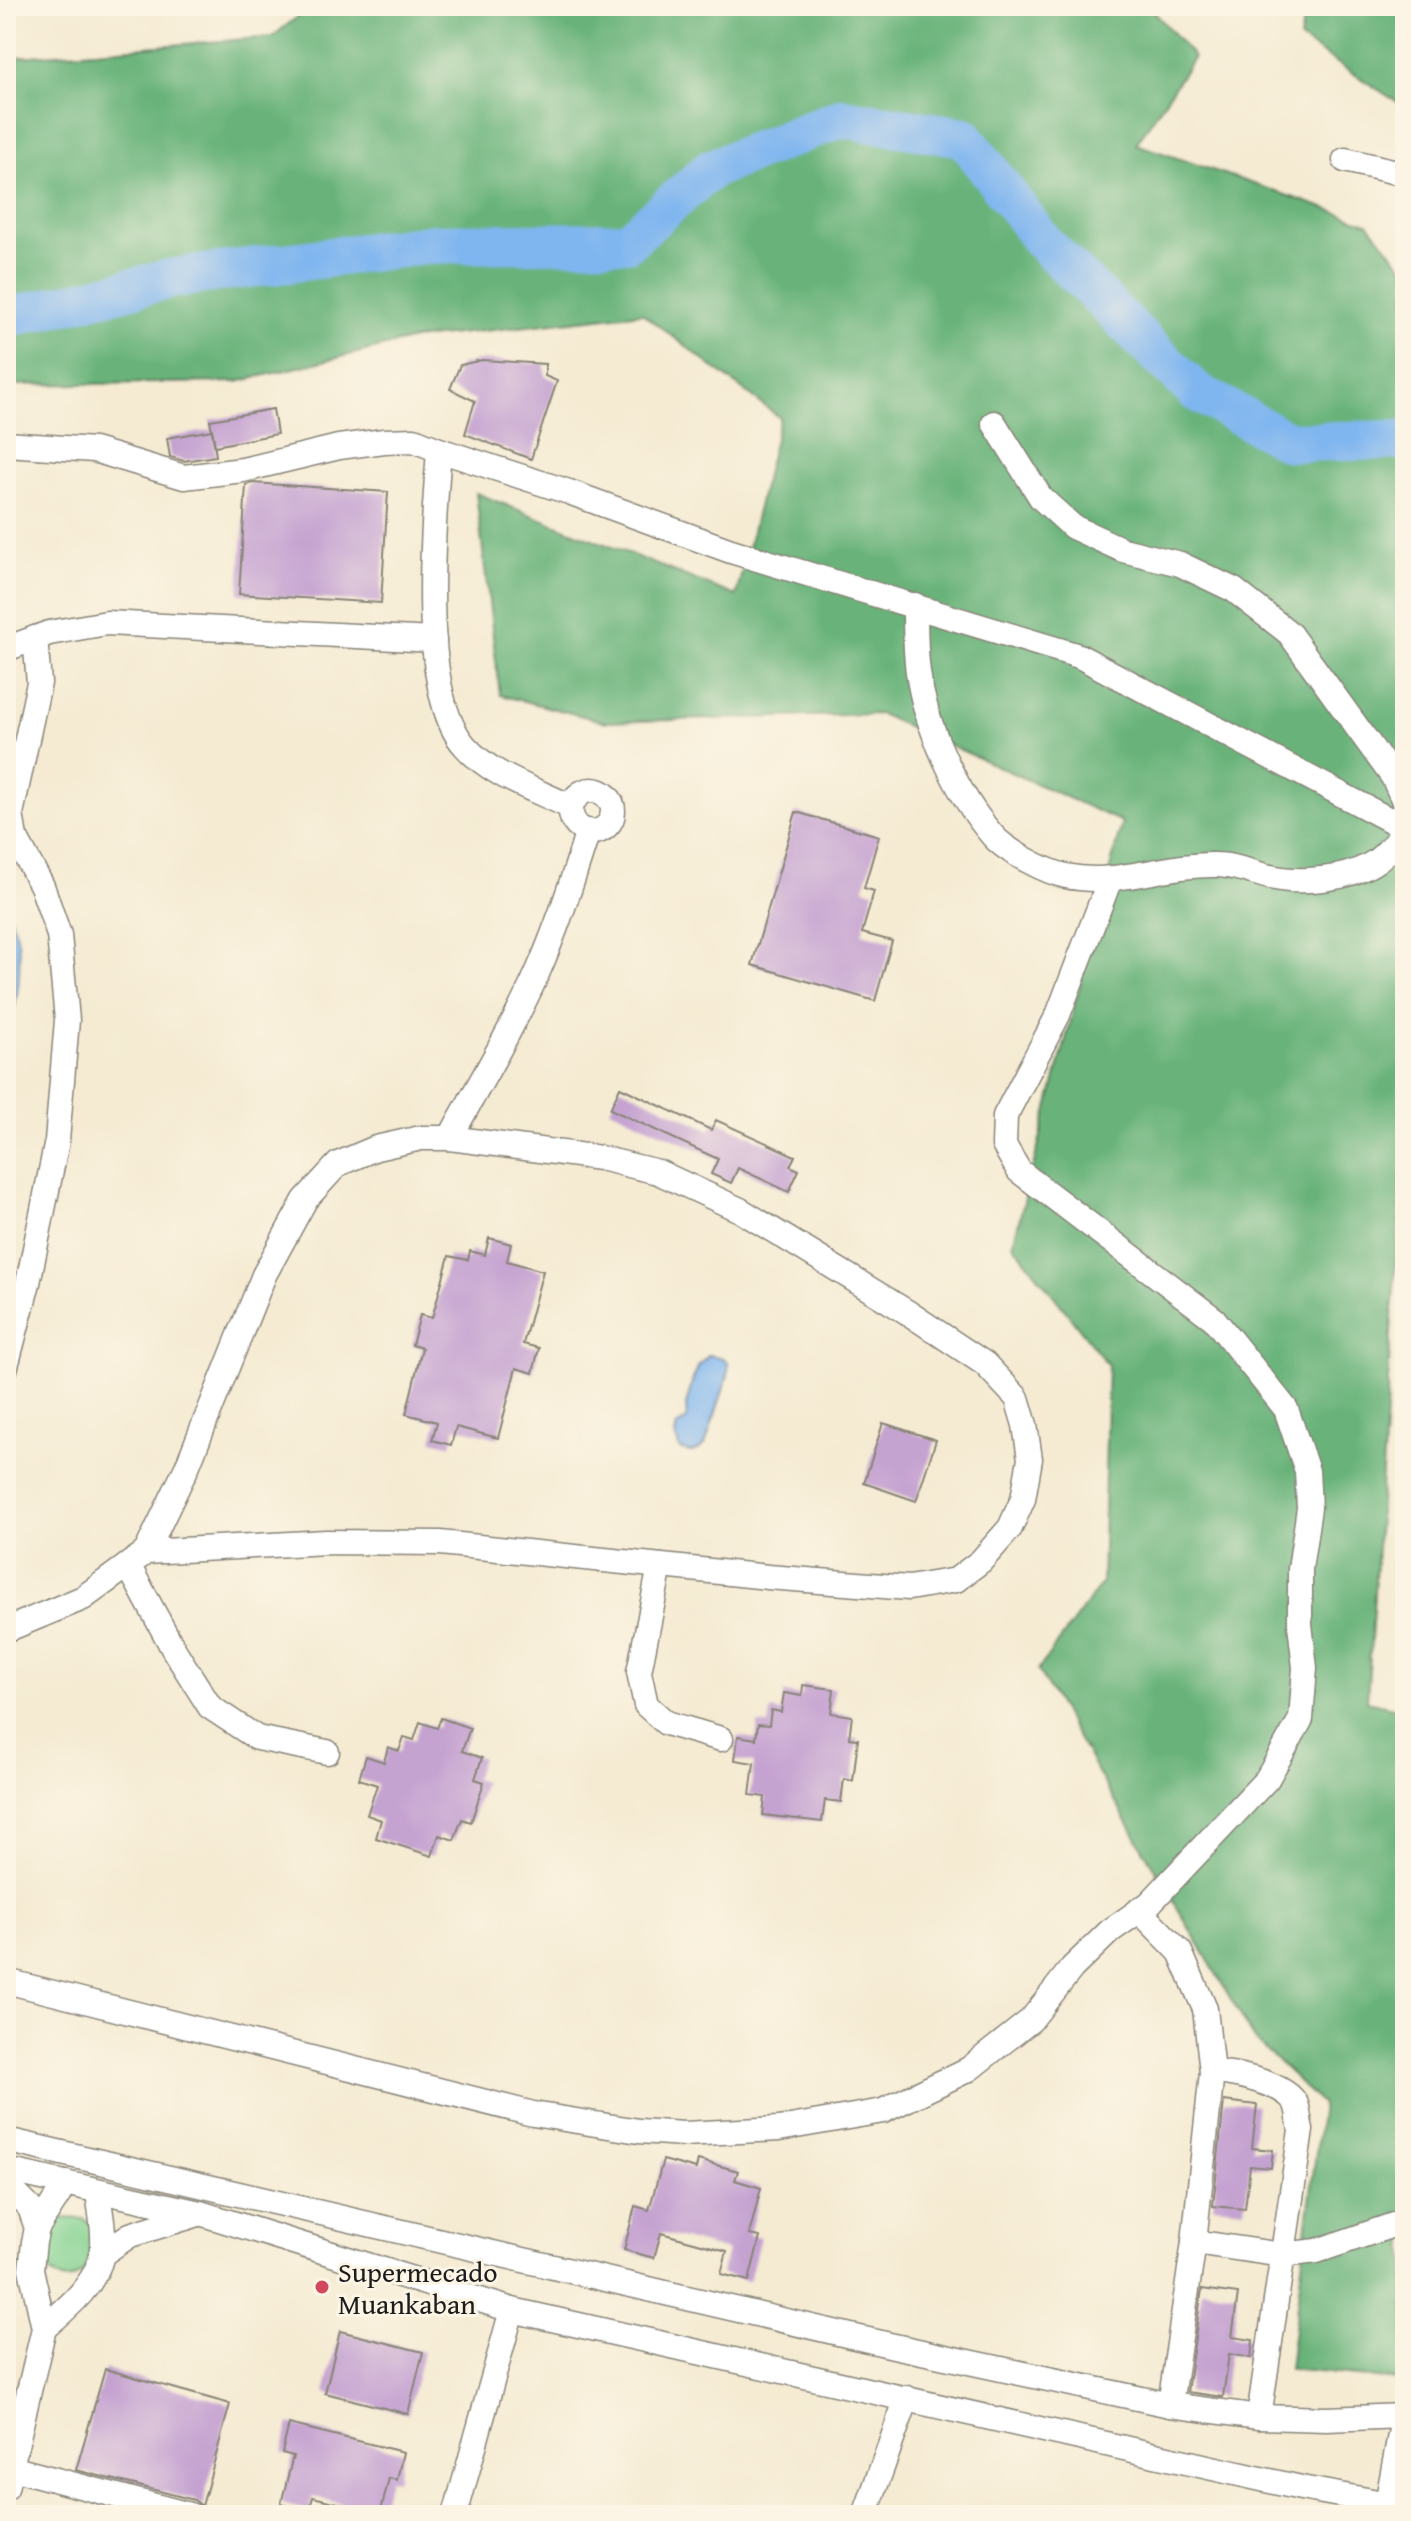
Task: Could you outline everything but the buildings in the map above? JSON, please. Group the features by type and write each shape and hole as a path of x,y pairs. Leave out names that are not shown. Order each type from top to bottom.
{"street":[{"path":"1345,160 1405,174"},
{"path":"994,423 1041,498 1073,527 1123,550 1180,564 1234,590 1289,633 1393,777 1404,801 1405,812"},
{"path":"6,444 94,450 184,477 243,470 339,447 414,440 731,551 915,605 1079,656 1405,829 1377,860 1357,871 1319,879 1275,878 1219,865 1110,879 1066,876 1033,863 994,837 962,790 933,732 918,674 915,605"},
{"path":"439,450 434,531 434,640 442,695 450,720 462,744 482,763 571,807"},
{"path":"6,649 49,633 107,623 434,640"},
{"path":"6,1366 28,1283 57,1141 67,1020 59,935 42,886 15,837 11,814 39,683 35,638"},
{"path":"589,790 601,793 610,802 612,815 606,826 588,831 573,820 571,807 577,796 589,790"},
{"path":"450,1138 537,975 588,831"},
{"path":"6,1981 533,2114 639,2131 684,2134 779,2129 883,2111 969,2069 1031,2020 1072,1968 1110,1931 1150,1903 1267,1779 1301,1719 1305,1668 1300,1624 1300,1569 1309,1508 1307,1471 1286,1409 1214,1319 1019,1171 1004,1145 1005,1116 1058,1015 1110,879"},
{"path":"6,1630 83,1598 137,1559 187,1467 264,1275 305,1200 338,1164 376,1148 421,1138 450,1138 600,1158 658,1172 740,1210 907,1312 985,1364 1017,1398 1030,1459 1023,1499 1010,1528 981,1561 956,1580 909,1588 440,1543 326,1542 137,1559"},
{"path":"137,1559 174,1650 210,1707 257,1738 327,1752"},
{"path":"660,1566 639,1672 646,1705 666,1723 721,1739"},
{"path":"1139,1910 1180,1952 1205,2009 1212,2072 1194,2242 1170,2405"},
{"path":"1212,2072 1235,2073 1248,2080 1278,2087 1296,2103 1301,2130 1259,2417"},
{"path":"6,2140 879,2343 1170,2405 1259,2417 1326,2419 1404,2416"},
{"path":"6,2170 200,2213 512,2310 1301,2488 1396,2506 1405,2408"},
{"path":"66,2183 37,2228 31,2269 44,2328 9,2478 190,2515"},
{"path":"6,2184 30,2208 37,2228"},
{"path":"44,2328 75,2301 95,2272 102,2254 98,2192"},
{"path":"102,2254 130,2235 200,2213"},
{"path":"1194,2242 1282,2255 1317,2251 1405,2221"},
{"path":"455,2515 512,2310"},
{"path":"865,2515 907,2398"}],"green space":[{"path":"311,6 1149,6 1194,57 1136,144 1368,223 1405,269 1405,1152 1367,1701 1405,1710 1405,2381 1289,2369 1322,2104 1255,2040 1038,1670 1102,1583 1108,1365 1013,1244 1122,822 880,714 606,722 500,695 476,493 736,596 780,418 642,313 414,339 237,382 6,385 6,58 272,37"},
{"path":"1306,6 1405,6 1405,107 1300,39"},
{"path":"61,2218 84,2219 98,2230 101,2251 80,2274 66,2280 58,2278 40,2262 49,2229"}],"water":[{"path":"6,909 16,932 19,972 16,1000 6,1038"},
{"path":"709,1355 723,1358 728,1363 728,1375 705,1445 687,1452 680,1449 675,1435 677,1426 687,1419 686,1405 693,1379 699,1365"}],"waterway":[{"path":"6,318 174,278 430,244 627,242 711,169 841,118 964,137 1043,242 1195,391 1289,442 1405,440"}],"place":[{"name":"Supermecado Muankaban","path":"322,2287"}]}
